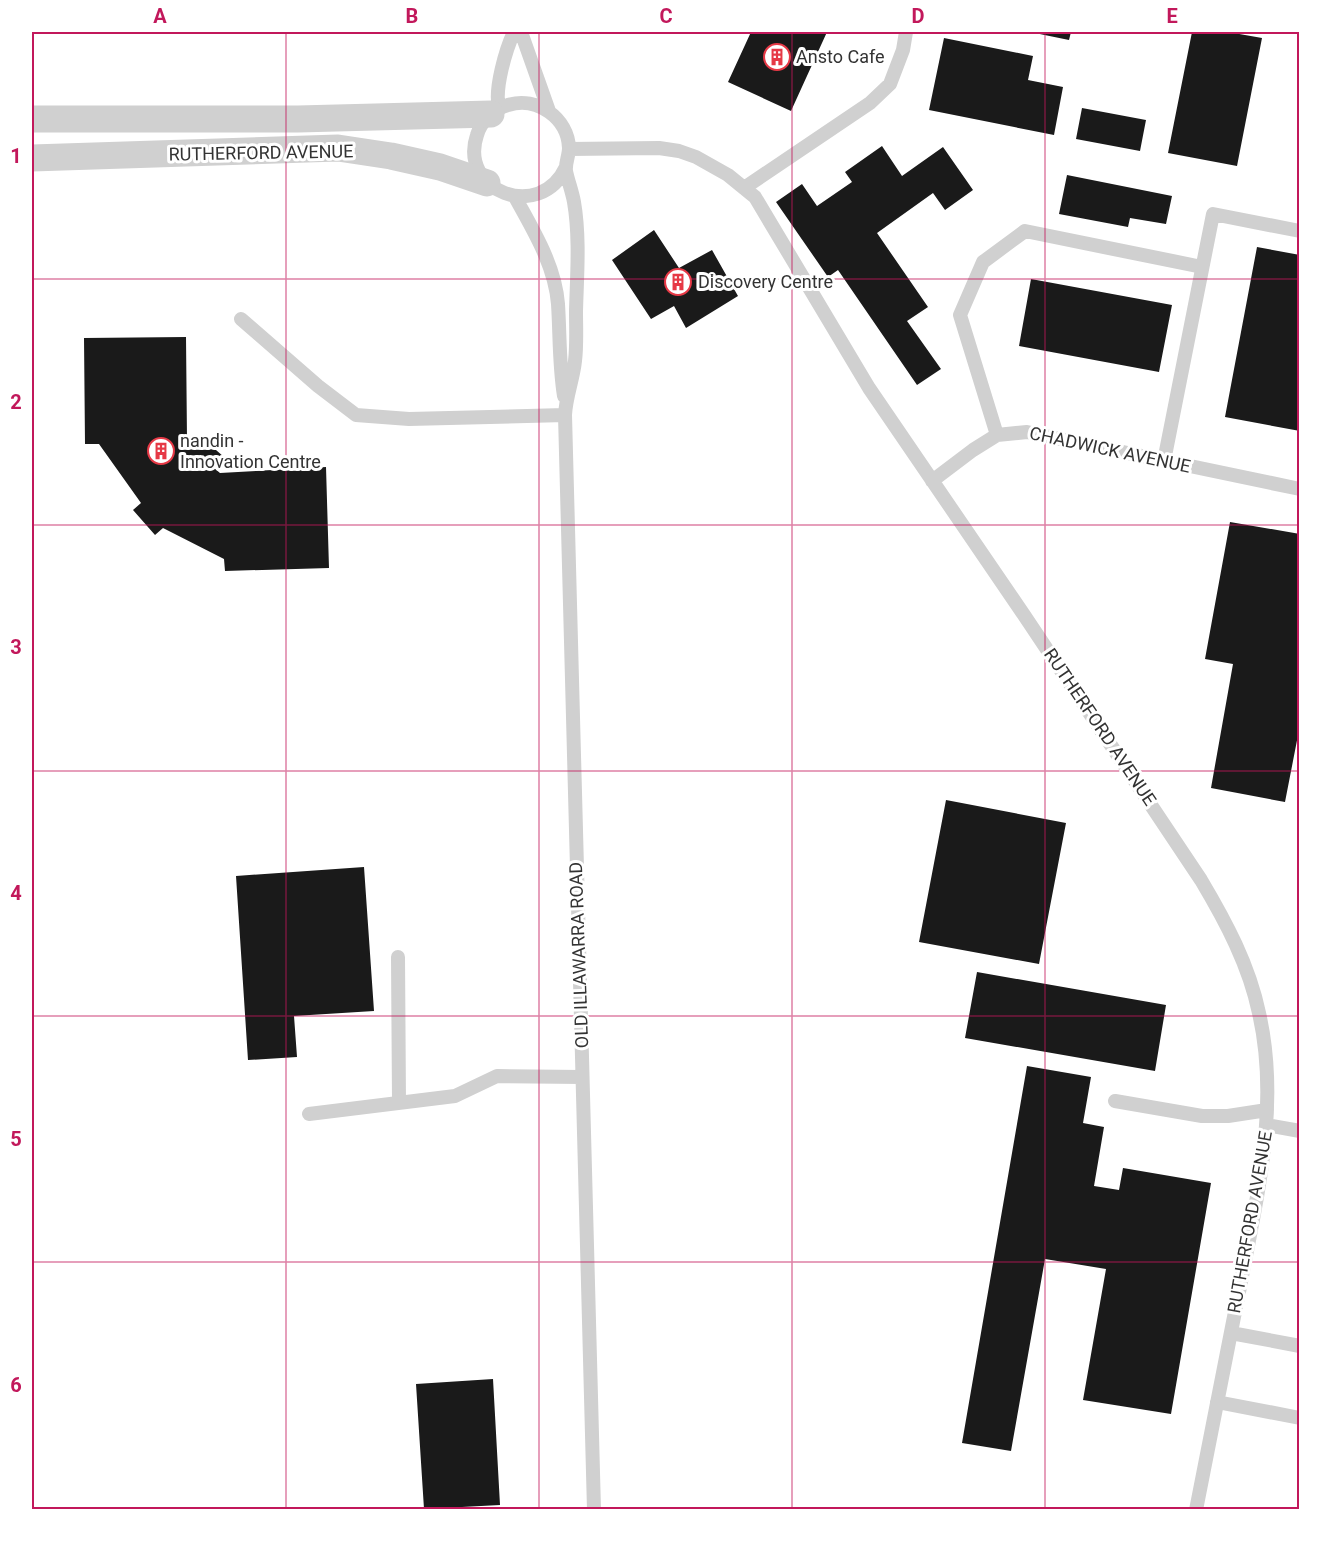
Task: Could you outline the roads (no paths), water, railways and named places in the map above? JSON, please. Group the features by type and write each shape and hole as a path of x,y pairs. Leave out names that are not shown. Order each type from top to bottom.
{"street":[{"name":"RUTHERFORD AVENUE","path":"32,119 298,119 495,111"},
{"name":"RUTHERFORD AVENUE","path":"32,158 338,148 391,156 440,167 487,183"}],"lane":[{"path":"495,111 503,65 514,32"},
{"path":"521,32 549,111"},
{"path":"744,188 870,103 890,84 903,50 906,32"},
{"path":"519,103 540,106 549,111 563,127 569,148 566,167 556,182 542,193 515,197 487,183 480,172 474,148 477,135 483,123 495,111 519,103"},
{"name":"RUTHERFORD AVENUE","path":"569,148 659,148 679,151 696,157 728,175 755,197 869,388 1024,615 1227,923 1249,976 1259,1013 1267,1062 1267,1125 1260,1183 1196,1509"},
{"name":"OLD ILLAWARRA ROAD","path":"565,408 575,360 577,282 574,202 566,167"},
{"name":"OLD ILLAWARRA ROAD","path":"515,197 543,249 558,302 561,375 565,408 594,1509"},
{"path":"1164,461 1213,214 1299,231"},
{"path":"997,435 960,315 983,262 1025,231 1202,267"},
{"path":"241,319 318,386 356,415 409,419 565,408"},
{"name":"CHADWICK AVENUE","path":"932,481 997,435 1027,432 1299,489"},
{"path":"398,957 399,1102"},
{"path":"309,1114 455,1095 497,1076 582,1077"},
{"path":"1115,1101 1202,1116 1228,1116 1267,1110"},
{"path":"1267,1125 1299,1131"},
{"path":"1231,1333 1299,1346"},
{"path":"1217,1402 1299,1418"}],"place":[{"name":"Ansto Cafe","path":"777,57"},
{"name":"Discovery Centre","path":"678,282"},
{"name":"nandin - Innovation Centre","path":"161,451"}]}
